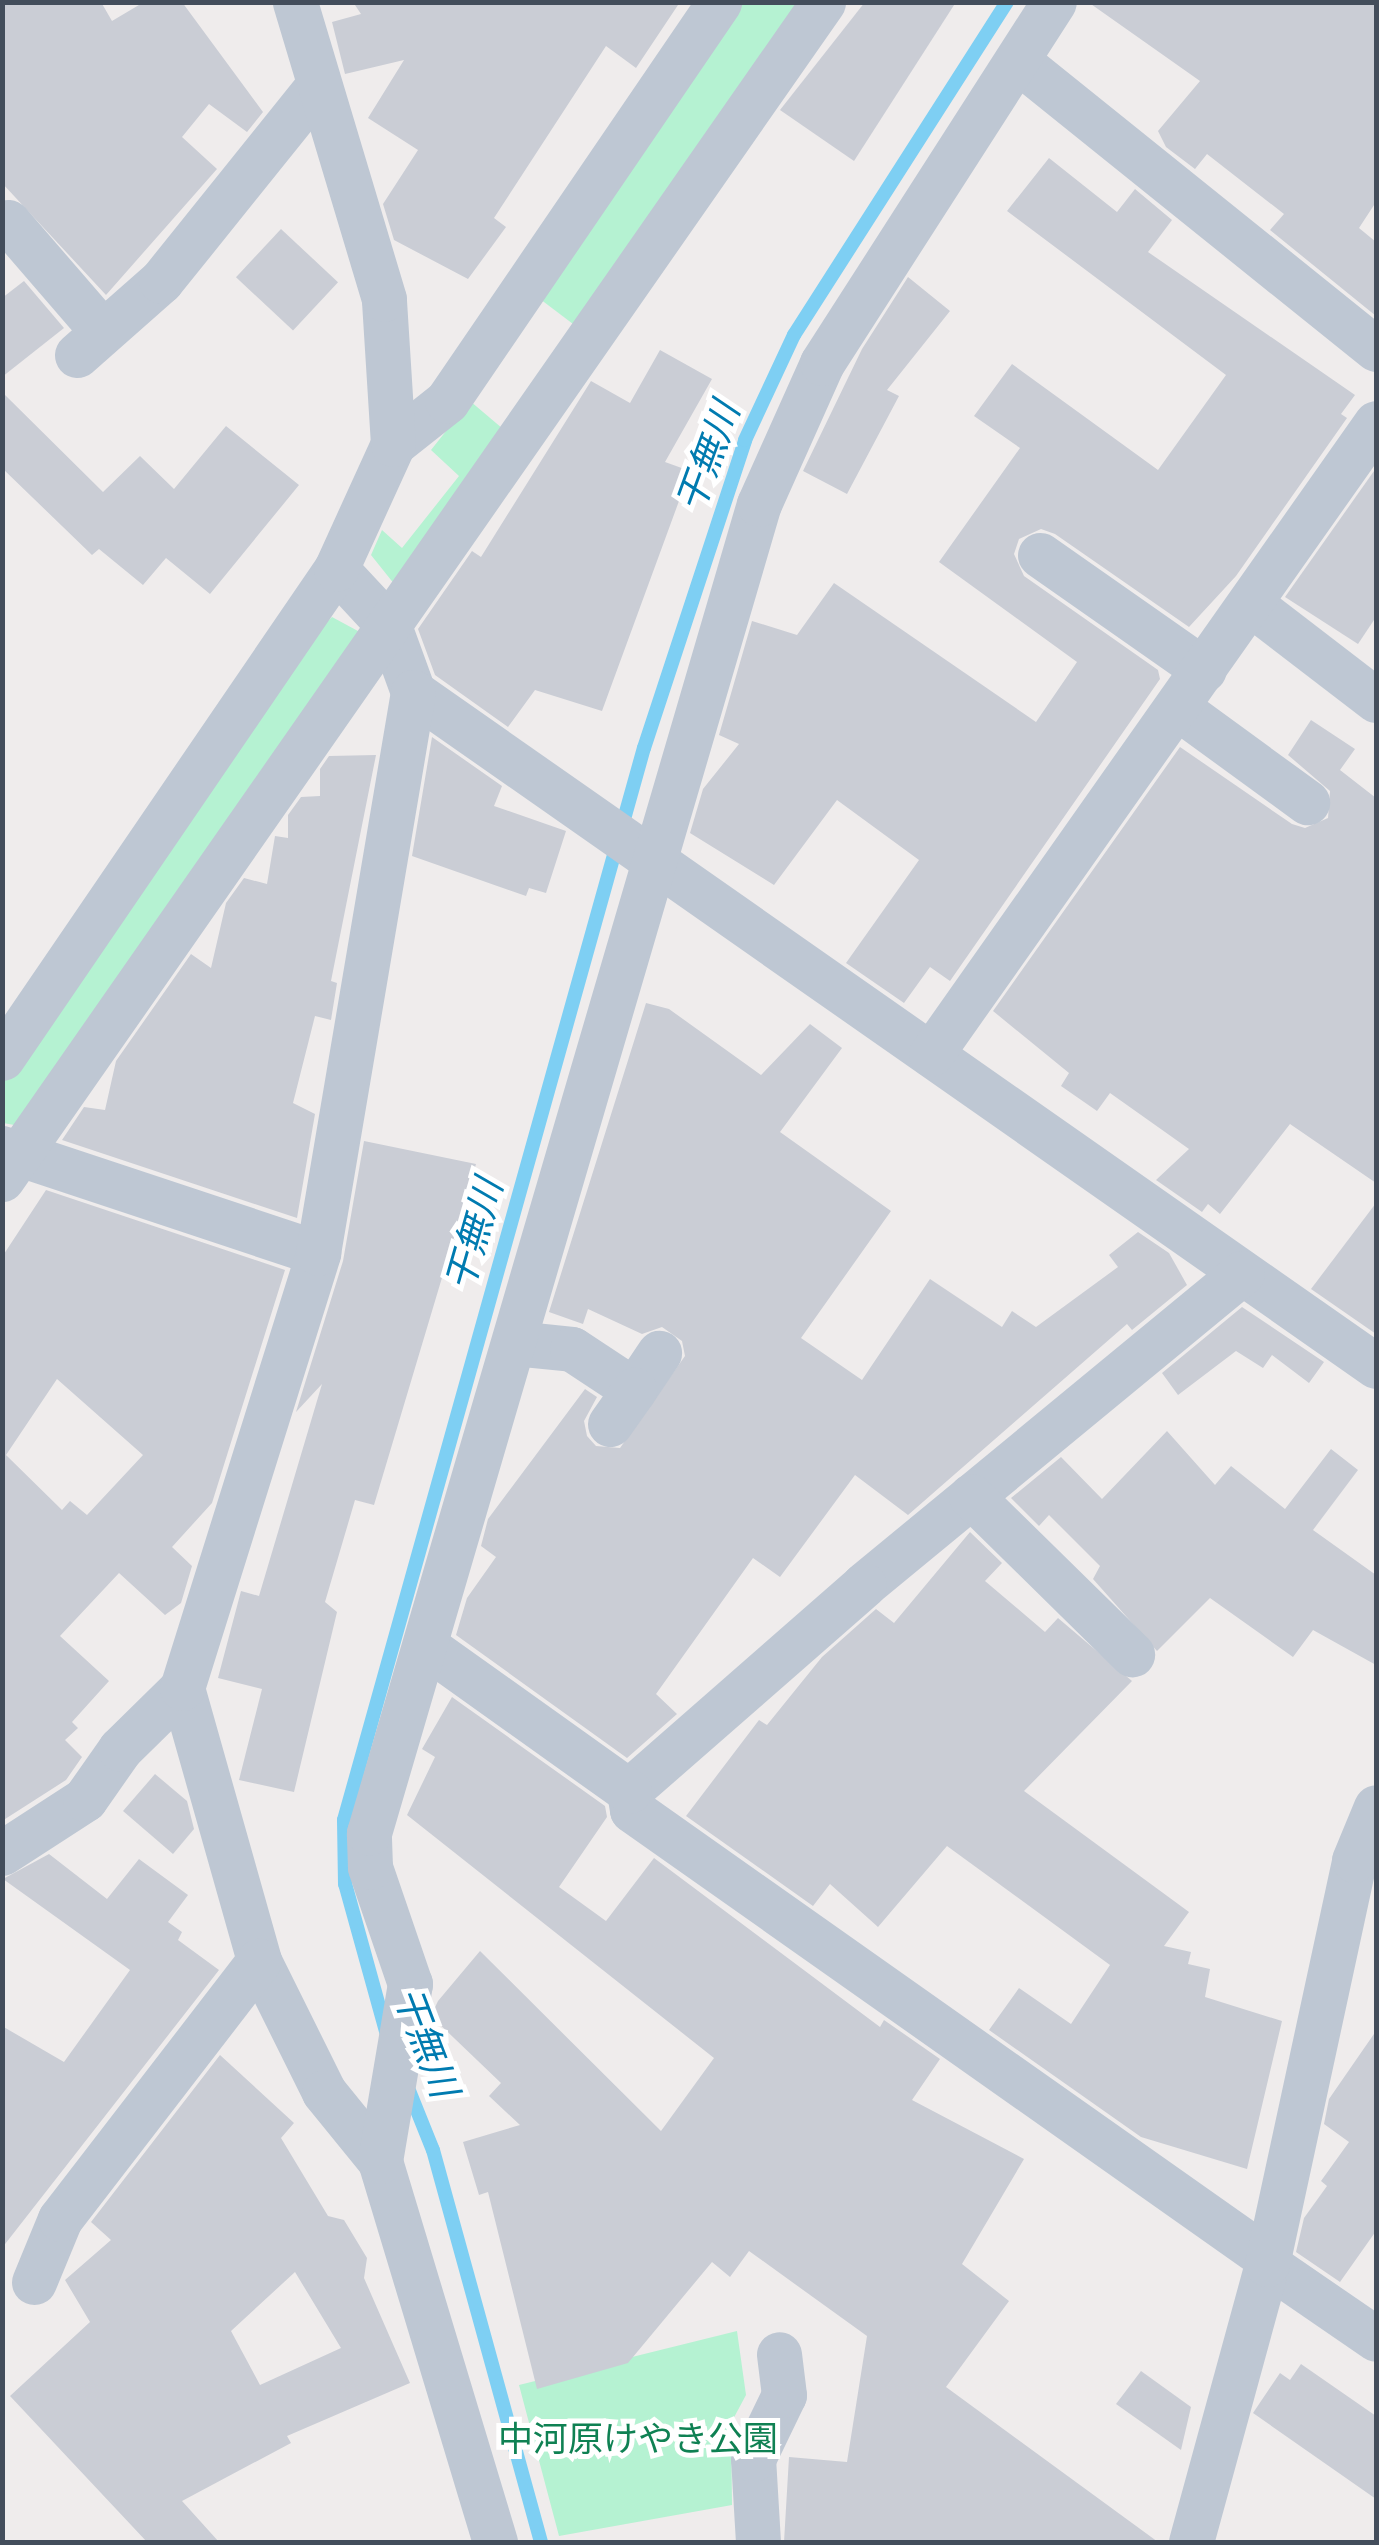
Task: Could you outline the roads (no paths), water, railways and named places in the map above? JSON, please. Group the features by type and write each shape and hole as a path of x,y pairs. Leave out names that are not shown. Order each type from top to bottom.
{"street":[{"path":"294,2 384,299 393,444"},
{"path":"2,1058 336,569 393,444 447,401 719,2"},
{"path":"318,1252 8,1160 389,626 823,2"},
{"path":"495,2542 382,2148 410,1984 370,1866 368,1832 427,1647 514,1343 647,854 759,504 822,363 1054,2"},
{"path":"1019,62 1376,349"},
{"path":"8,222 90,344 161,281 317,87"},
{"path":"931,1054 1252,605 1376,423"},
{"path":"1040,554 1204,670"},
{"path":"2,1853 85,1799 120,1749 182,1688 318,1252 413,692 389,626 336,569"},
{"path":"1252,605 1373,689"},
{"path":"413,692 1376,1366"},
{"path":"1178,708 1307,802"},
{"path":"628,1791 971,1496 1242,1273"},
{"path":"514,1343 572,1349 622,1407 659,1353"},
{"path":"971,1496 1132,1654"},
{"path":"427,1647 628,1791 632,1810 1376,2339"},
{"path":"182,1688 259,1961 324,2092 382,2148"},
{"path":"1191,2542 1267,2261 1354,1860 1376,1807"},
{"path":"34,2282 60,2219 259,1961"},
{"path":"758,2542 753,2458 784,2395 779,2354"}],"waterway":[{"name":"干無川","path":"387,2035 345,1884 344,1820 644,748 745,440 794,335 1007,2"},
{"name":"干無川","path":"406,2083 433,2150 541,2542"}],"park label":[{"name":"中河原けやき公園","path":"638,2439"}]}
